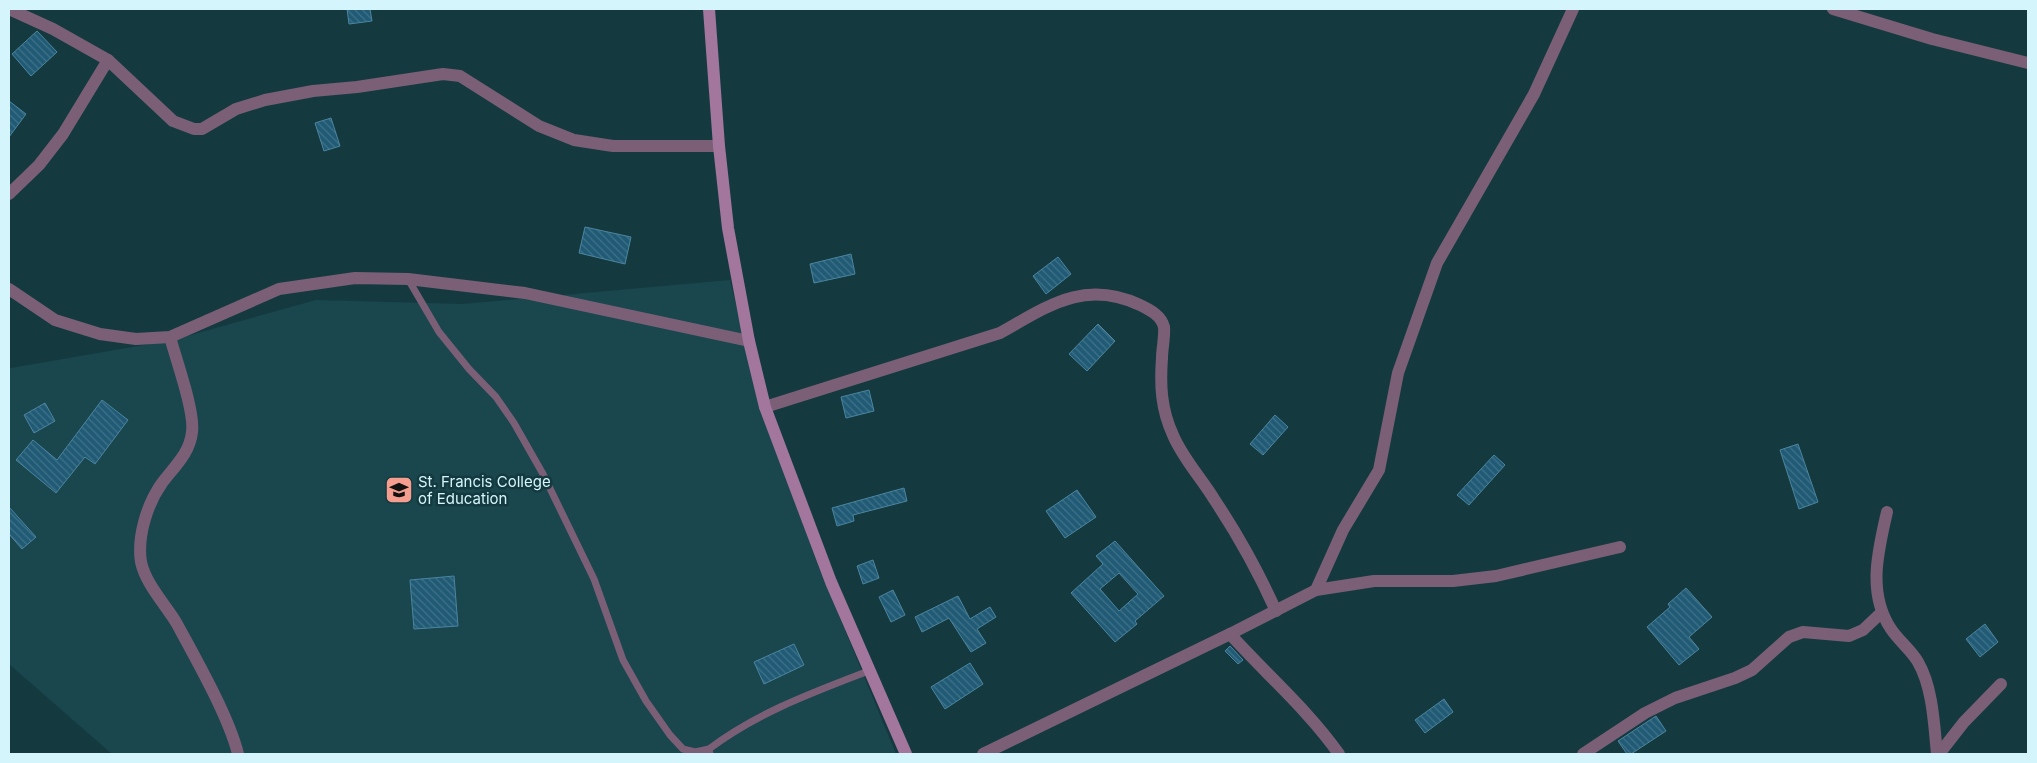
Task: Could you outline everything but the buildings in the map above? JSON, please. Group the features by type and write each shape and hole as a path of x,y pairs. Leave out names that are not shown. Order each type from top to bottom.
{"main road":[{"path":"709,9 719,146 728,228 749,341 765,407 831,582 906,754"}],"street":[{"path":"9,9 53,29 108,60 173,121 194,130 215,122 236,109 265,100 313,91 357,88 443,74 460,76 539,126 574,140 613,146 719,146"},
{"path":"1316,590 1343,530 1379,470 1398,374 1437,262 1534,94 1572,9"},
{"path":"1833,9 1932,39 2028,63"},
{"path":"9,194 39,165 63,134 108,60"},
{"path":"9,289 55,320 100,334 136,339 170,337 279,289 355,278 408,279 525,293 749,341"},
{"path":"765,407 992,336 1062,300 1080,294 1105,295 1132,301 1155,312 1164,327 1160,386 1164,412 1173,437 1236,532 1256,568 1276,611"},
{"path":"170,337 193,430 189,448 161,485 149,506 140,543 142,564 155,590 176,623 206,681 229,728 238,754"},
{"path":"1887,512 1876,559 1877,592 1882,612 1892,630 1918,662 1929,692 1938,754"},
{"path":"983,754 1316,590 1374,581 1453,580 1496,576 1620,547"},
{"path":"1584,754 1645,713 1675,698 1736,678 1752,670 1789,637 1803,632 1849,636 1863,630 1882,612"},
{"path":"1230,634 1270,678 1309,716 1339,754"},
{"path":"1938,754 1964,722 2002,684"}],"lane":[{"path":"408,279 439,332 469,369 496,397 514,423 543,474 594,580 623,660 646,701 670,736 683,749 695,752 709,752 730,733 783,704 871,670"}],"shaded area":[{"name":"St. Francis College of Education","path":"730,280 762,414 819,567 896,754 112,754 9,664 9,370 11,368 173,340 316,300 463,304"}],"place":[{"name":"St. Francis College of Education","path":"399,490"}]}
